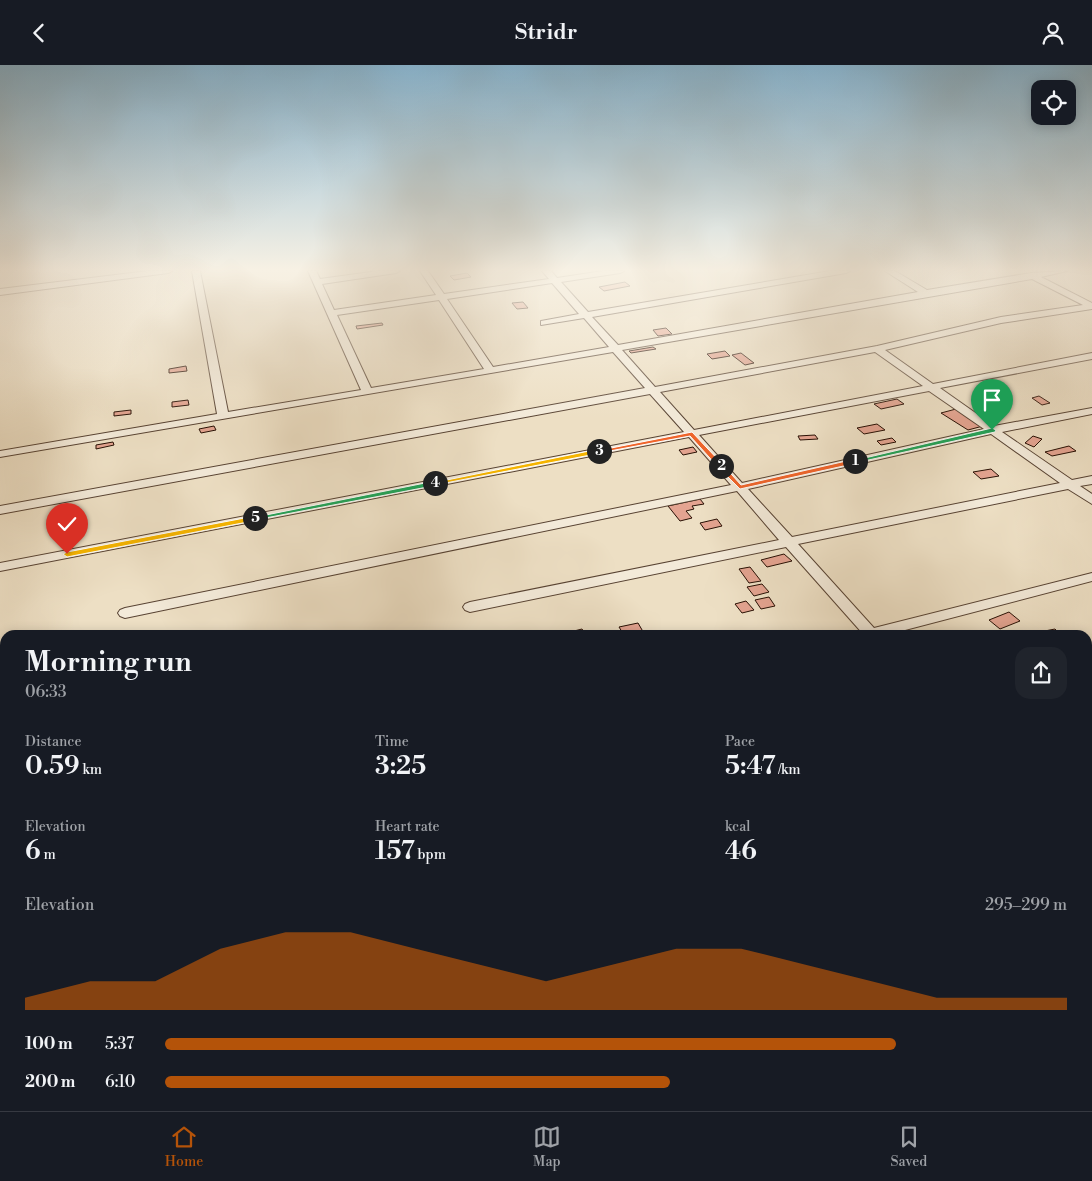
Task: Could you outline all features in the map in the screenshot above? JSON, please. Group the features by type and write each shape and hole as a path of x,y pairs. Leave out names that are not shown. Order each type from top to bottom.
{"street":[{"path":"205,320 223,415"},
{"path":"334,320 367,391"},
{"path":"456,320 490,370"},
{"path":"544,323 561,320"},
{"path":"590,320 868,630"},
{"path":"0,454 775,320"},
{"path":"0,510 876,349 1002,320"},
{"path":"876,349 1092,500"},
{"path":"0,567 1092,356"},
{"path":"126,613 740,487 992,430 1092,411"},
{"path":"470,607 1092,480"},
{"path":"887,630 1092,577"}],"building":[{"path":"382,323 383,325 357,329 356,326"},
{"path":"666,328 672,334 658,336 653,330"},
{"path":"653,347 656,349 631,353 629,351"},
{"path":"725,351 730,356 712,359 707,354"},
{"path":"741,353 754,363 745,365 732,355"},
{"path":"186,366 187,371 169,373 169,369"},
{"path":"1039,396 1050,403 1042,405 1032,398"},
{"path":"897,399 904,404 881,409 874,404"},
{"path":"188,400 189,405 172,407 172,402"},
{"path":"956,409 983,426 968,430 941,413"},
{"path":"131,410 131,414 114,416 114,412"},
{"path":"877,424 885,430 864,434 857,428"},
{"path":"214,426 216,430 201,433 199,429"},
{"path":"815,435 818,439 800,440 798,436"},
{"path":"1033,436 1042,439 1034,447 1025,443"},
{"path":"892,438 896,442 881,445 877,441"},
{"path":"113,442 114,445 96,449 96,445"},
{"path":"1069,446 1076,451 1052,456 1045,452"},
{"path":"693,447 697,452 683,455 679,450"},
{"path":"991,469 999,476 981,479 973,472"},
{"path":"700,499 704,504 692,506 694,509 686,511 692,518 680,521 668,506"},
{"path":"717,519 722,526 705,530 700,523"},
{"path":"784,554 792,561 767,567 761,560"},
{"path":"750,567 761,581 749,583 739,569"},
{"path":"762,584 769,592 754,596 747,587"},
{"path":"769,597 775,606 761,609 755,600"},
{"path":"746,601 754,610 742,613 735,604"},
{"path":"1009,612 1020,621 1000,629 989,620"},
{"path":"638,623 642,630 621,630 619,627"}],"route":[{"path":"67,554 692,433 740,487 992,430"}]}
